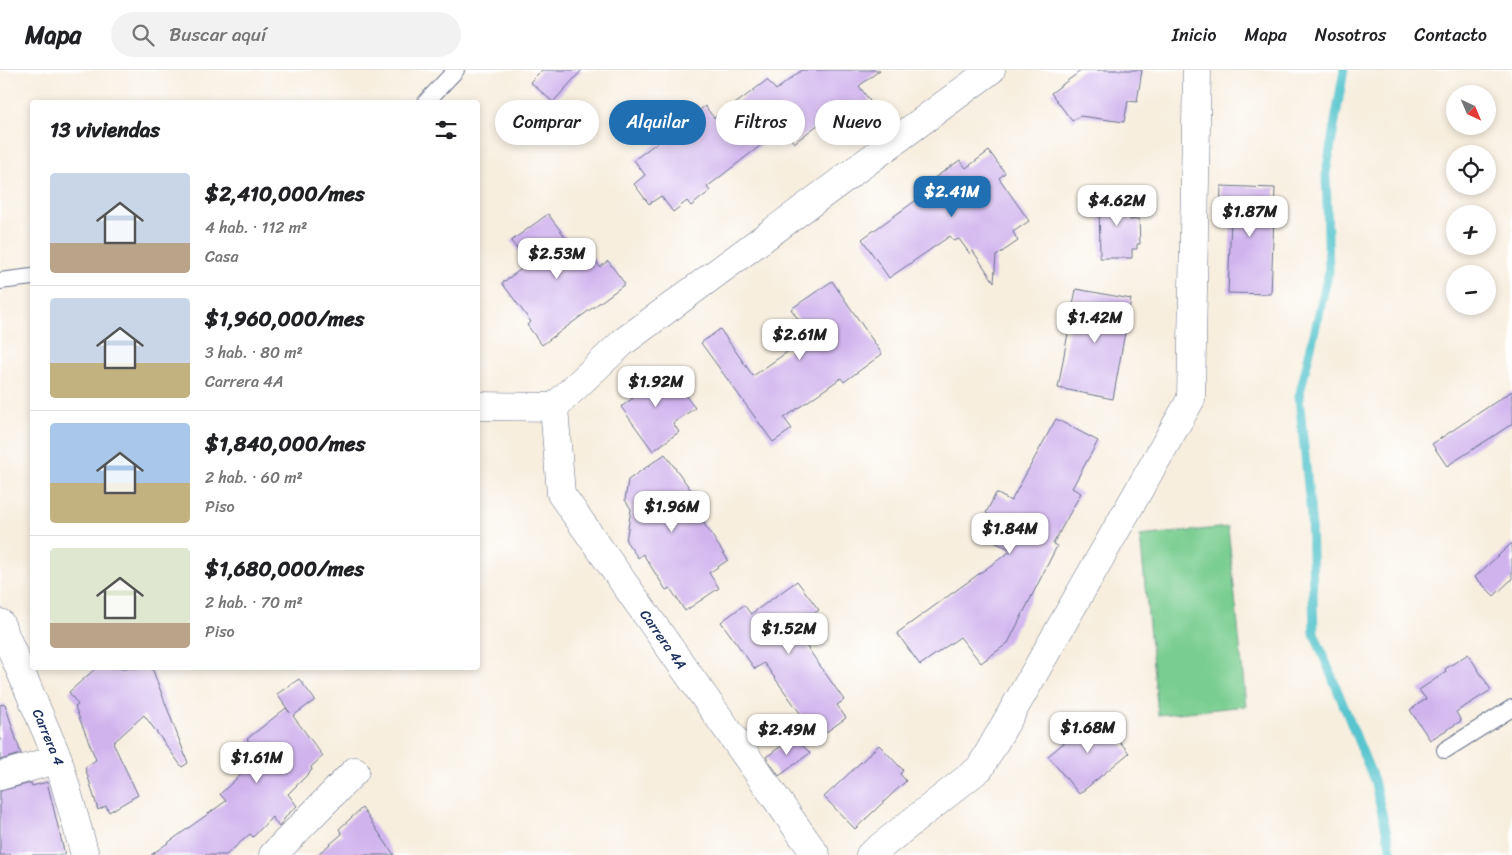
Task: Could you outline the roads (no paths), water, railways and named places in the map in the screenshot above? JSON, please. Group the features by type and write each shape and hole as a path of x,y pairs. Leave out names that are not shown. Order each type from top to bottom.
{"street":[{"path":"480,406 554,407 623,342 991,70"},
{"path":"870,855 980,768 1191,399 1197,70"},
{"name":"Carrera 4A","path":"554,407 561,494 816,855"},
{"name":"Carrera 4","path":"0,623 58,759 85,855"},
{"path":"0,776 58,759"},
{"path":"273,855 355,771"}],"lane":[{"path":"428,100 456,70"},
{"path":"0,282 30,277"},
{"path":"1445,750 1512,708"}],"waterway":[{"path":"1344,70 1326,173 1329,271 1299,397 1311,516 1314,633 1374,780 1392,855"}]}
